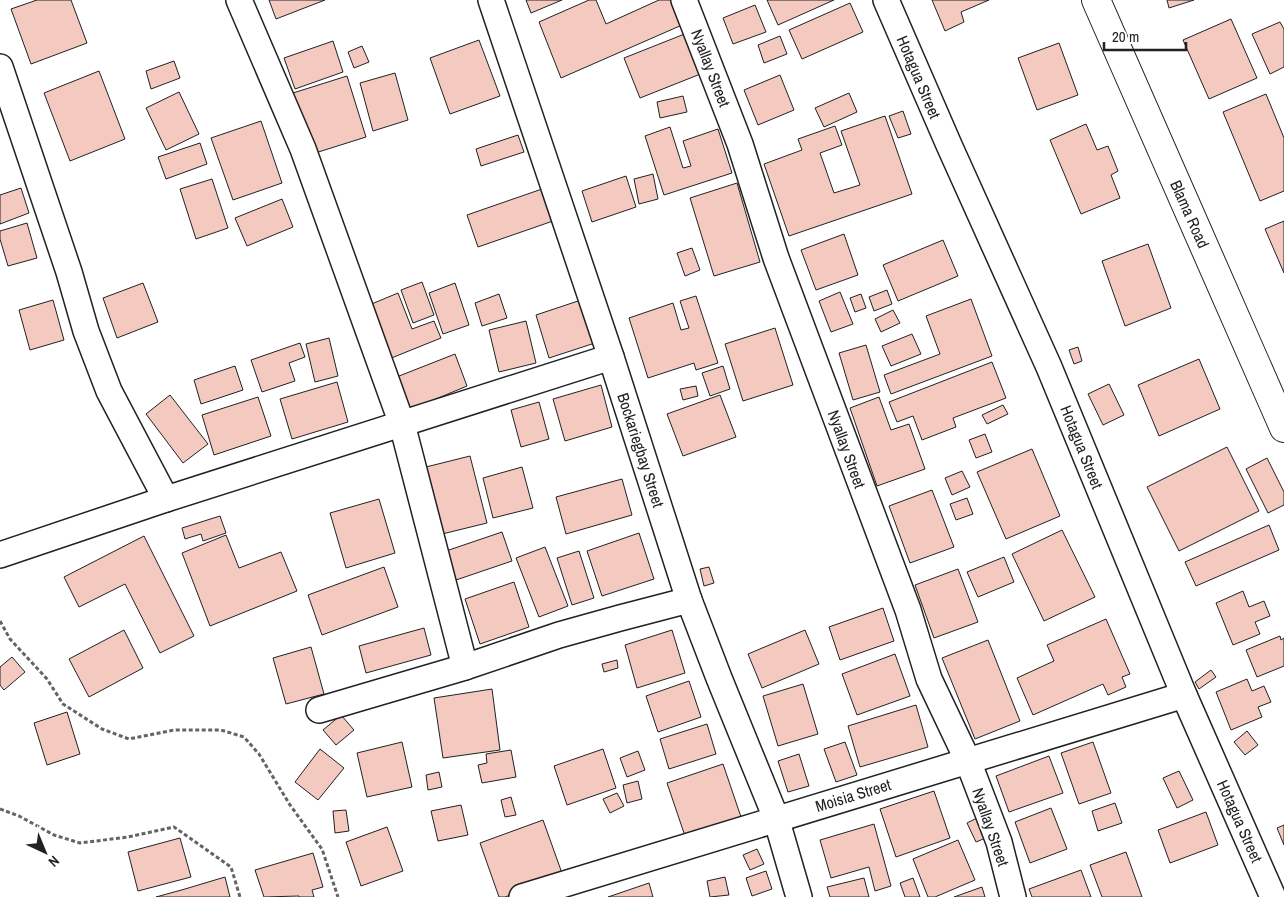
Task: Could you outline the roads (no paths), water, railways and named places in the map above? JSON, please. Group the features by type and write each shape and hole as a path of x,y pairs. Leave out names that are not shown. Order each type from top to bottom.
{"street":[{"path":"239,0 304,149 402,424 466,667"},
{"name":"Bockariegbay Street","path":"491,0 611,357 689,600 776,818 799,897"},
{"name":"Nyallay Street","path":"684,0 740,144 776,258 908,610 929,679 968,761 999,842 1013,897"},
{"name":"Hotagua Street","path":"886,0 1049,367 1184,695 1273,897"},
{"name":"Blama Road","path":"1096,0 1284,428"},
{"path":"0,67 69,272 86,331 108,391 166,498"},
{"path":"0,555 166,498 611,357"},
{"path":"319,710 466,667 560,635 689,600"},
{"name":"Moisia Street","path":"522,897 1184,695"}]}
